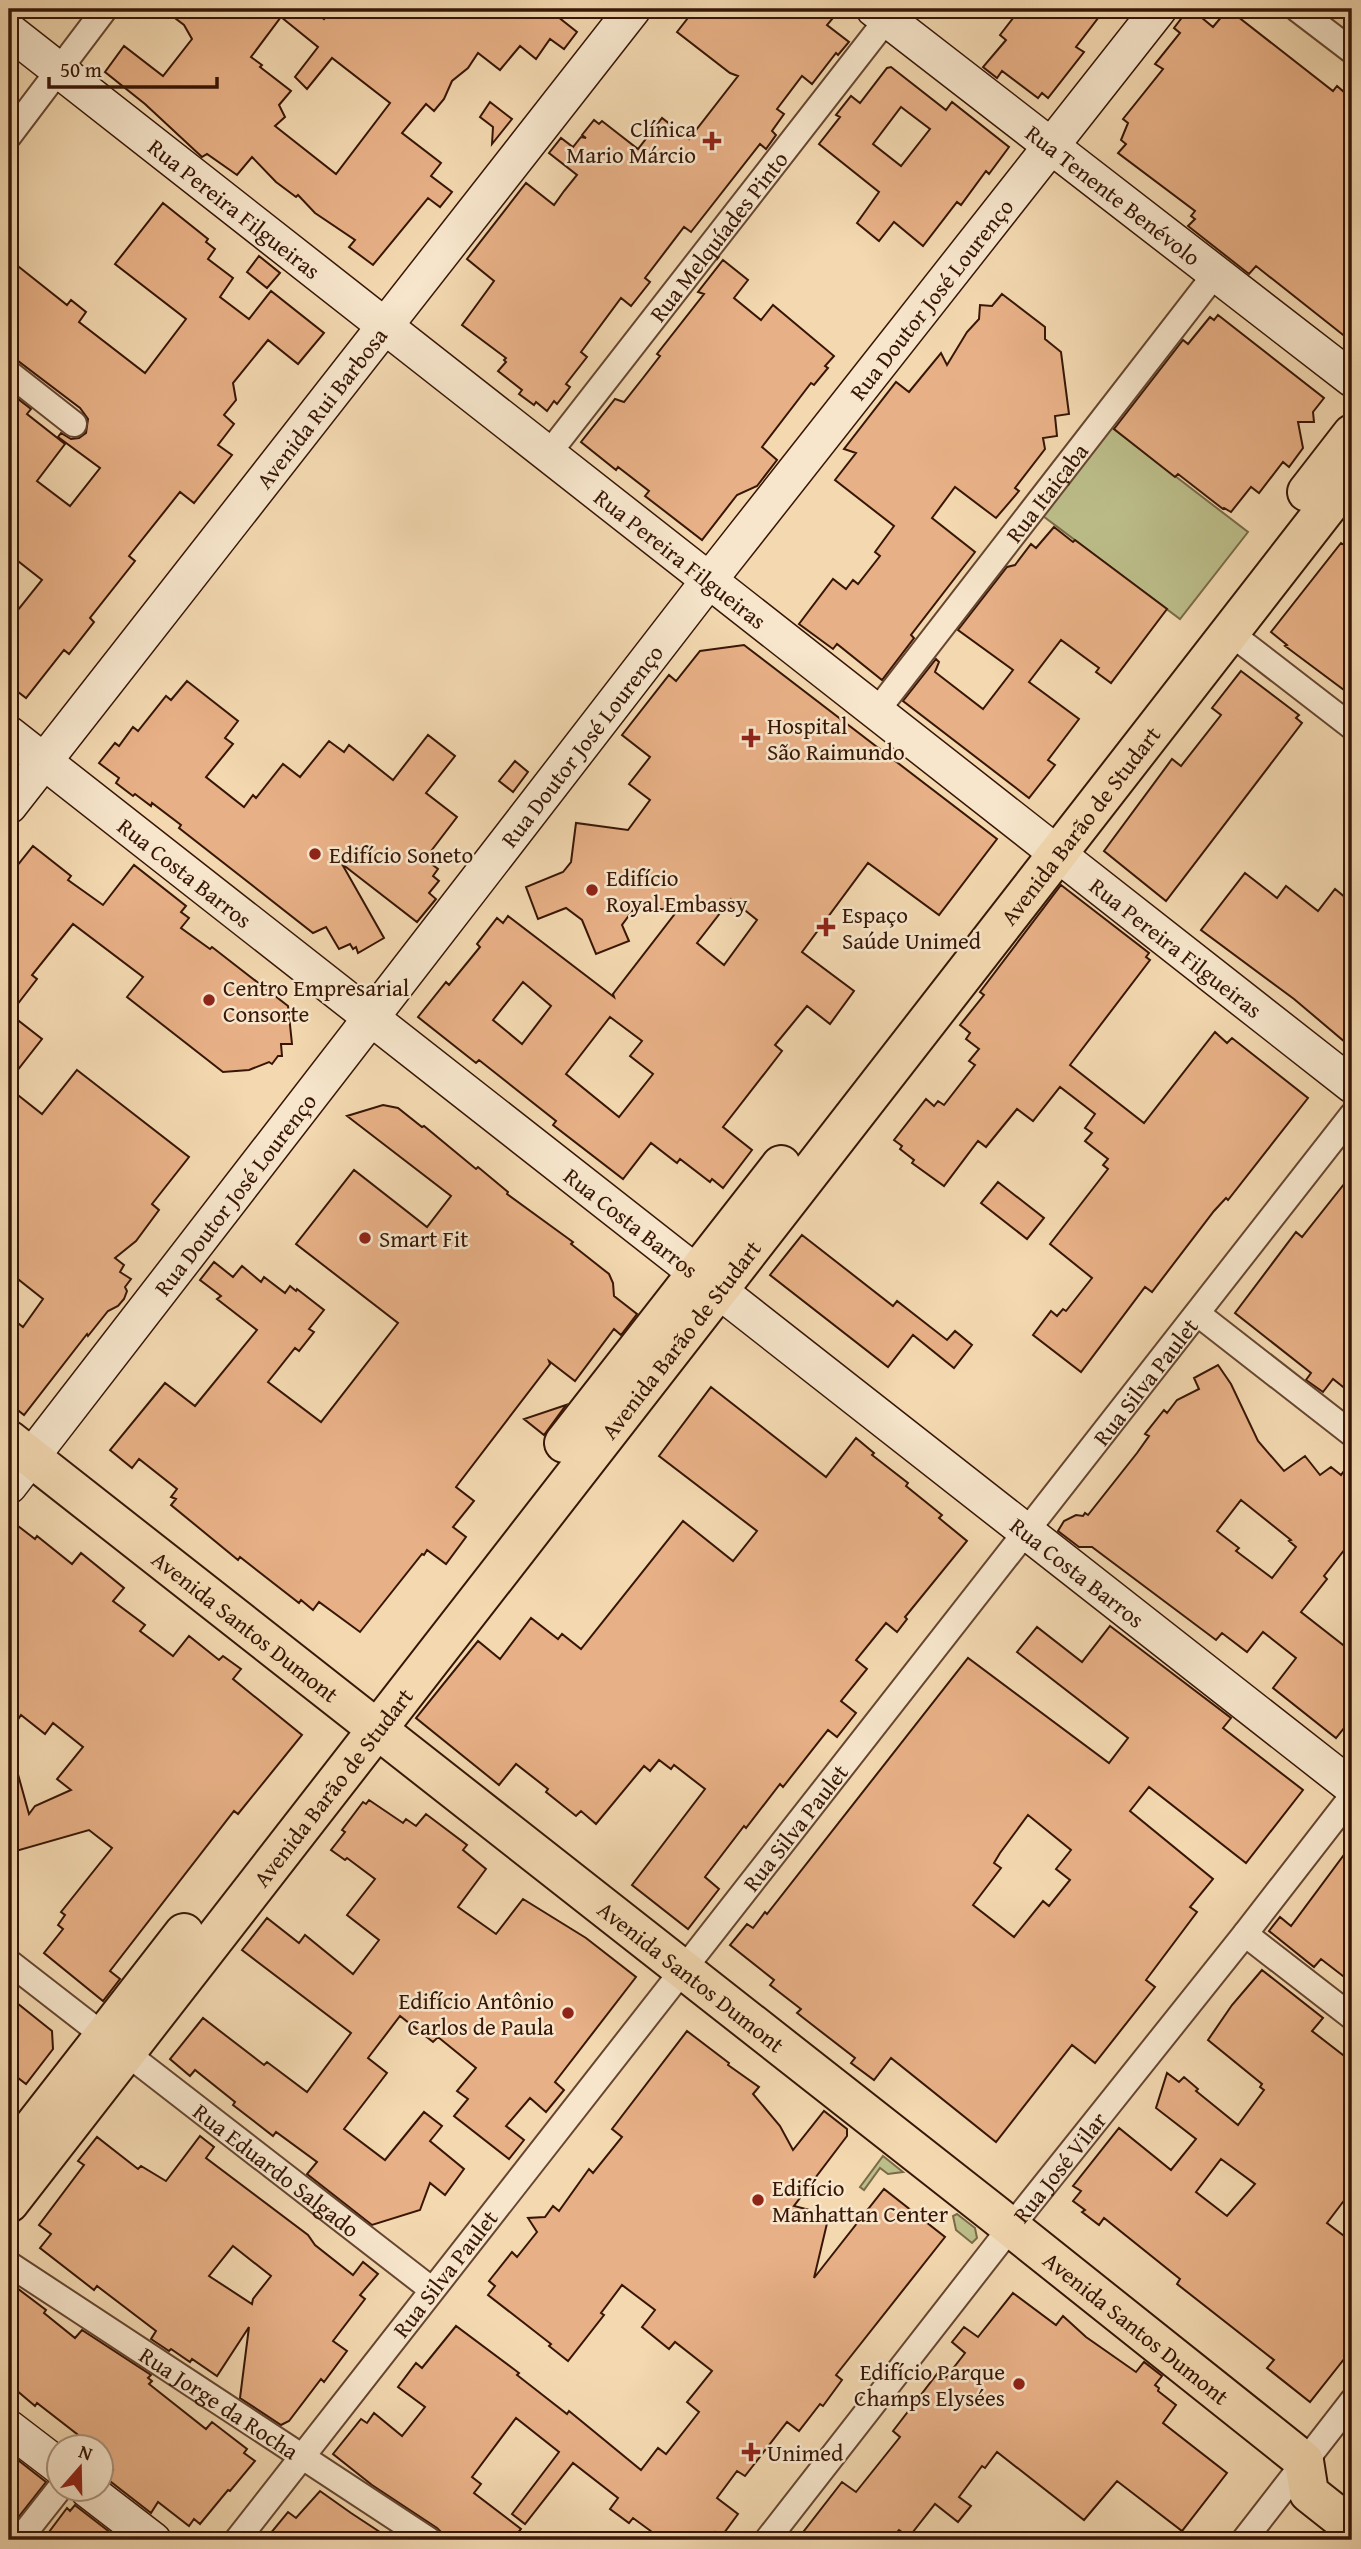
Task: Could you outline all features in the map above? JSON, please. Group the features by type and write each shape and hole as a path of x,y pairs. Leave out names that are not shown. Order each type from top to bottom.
{"main road":[{"name":"Avenida Barão de Studart","path":"9,2158 114,2044 367,1721 1048,846 1352,434"},
{"name":"Avenida Barão de Studart","path":"1048,846 1229,632 1352,475"},
{"name":"Avenida Santos Dumont","path":"16,1461 367,1721 1304,2461"},
{"name":"Avenida Barão de Studart","path":"9,2203 114,2044"},
{"path":"1304,2461 1309,2493 1352,2527"}],"street":[{"path":"9,136 105,9"},
{"name":"Avenida Rui Barbosa","path":"9,806 633,9"},
{"name":"Rua Doutor José Lourenço","path":"16,1461 370,1018 710,579 1159,9"},
{"path":"1297,9 1352,51"},
{"name":"Rua Tenente Benévolo","path":"881,14 1352,379"},
{"name":"Rua Melquíades Pinto","path":"549,453 881,14"},
{"name":"Rua Pereira Filgueiras","path":"9,31 1352,1084"},
{"name":"Rua Itaiçaba","path":"876,712 1216,273"},
{"path":"9,373 74,425"},
{"path":"1229,632 1352,727"},
{"name":"Rua Costa Barros","path":"9,734 1352,1787"},
{"name":"Rua Silva Paulet","path":"237,2540 430,2289 1352,1115"},
{"path":"1198,1314 1352,1434"},
{"name":"Rua José Vilar","path":"772,2539 1011,2227 1352,1796"},
{"path":"1245,1934 1352,2017"},
{"name":"Rua Eduardo Salgado","path":"9,1962 430,2289"},
{"name":"Rua Jorge da Rocha","path":"9,2264 429,2540"},
{"path":"1244,2540 1352,2401"},
{"path":"9,2428 46,2457"},
{"path":"19,2540 47,2504"},
{"path":"106,2504 153,2540"}],"green space":[{"path":"1110,426 1248,532 1180,619 1043,516"},
{"path":"883,2156 903,2172 888,2174 880,2168 864,2190 860,2187"},
{"path":"957,2214 975,2228 977,2238 972,2243 956,2230 953,2216"}],"building":[{"path":"163,9 311,9 324,19 332,9 548,9 577,32 564,49 550,39 536,59 520,46 500,70 478,53 468,68 452,81 444,99 434,111 426,104 402,133 441,163 431,176 452,192 440,207 428,198 373,265 349,247 355,240 315,213 298,195 296,197 276,182 252,157 237,175 207,154 202,157 145,104 105,72 124,46 163,76 192,39 184,25","holes":["281,17 318,47 295,77 307,89 332,58 390,103 336,174 275,126 285,117 279,105 291,91 251,57"]},
{"path":"695,9 821,9 833,18 827,25 849,42 838,55 836,53 812,84 802,76 777,109 784,114 772,131 776,135 766,149 760,144 691,232 684,227 645,278 650,282 631,306 621,298 581,352 587,357 566,384 570,387 557,404 554,401 547,411 519,394 522,390 498,371 506,358 462,325 494,281 467,259 526,183 554,205 577,175 549,153 561,138 573,147 581,137 586,138 582,135 594,120 599,124 602,121 638,149 662,118 689,139 738,76 730,73 677,32"},
{"path":"1020,9 1105,9 1076,47 1084,52 1048,98 1042,93 1038,98 1002,71 997,78 983,67 1006,40 1000,35"},
{"path":"1228,9 1333,91 1337,86 1352,99 1352,342 1256,266 1249,274 1188,226 1195,219 1191,216 1195,211 1118,153 1126,144 1121,140 1128,123 1123,119 1163,69 1155,64 1180,33 1174,28 1187,11 1194,17 1196,13 1213,27"},
{"path":"891,67 946,110 952,102 1009,147 989,174 986,171 961,205 957,202 923,246 894,222 879,241 857,223 879,192 819,144 840,117 836,115 851,96 860,103 887,68","holes":["901,107 930,129 901,166 873,144"]},
{"path":"490,102 512,119 492,144 493,127 480,117"},
{"path":"163,203 208,239 206,242 215,249 208,259 233,278 220,297 249,319 271,291 324,333 298,364 268,340 233,383 236,400 224,415 234,424 218,445 232,455 194,503 180,492 129,556 135,561 90,618 94,622 69,654 64,650 26,698 9,685 9,621 42,580 9,554 9,392 31,409 27,414 65,444 37,481 70,506 100,468 58,437 61,433 71,439 79,438 86,433 88,419 80,408 18,361 9,358 9,259 67,305 71,300 86,312 79,322 145,373 186,319 115,264"},
{"path":"259,256 280,273 267,288 247,272"},
{"path":"723,260 748,280 734,298 761,320 773,305 834,356 825,366 828,368 814,385 811,383 762,447 777,460 757,486 737,495 702,540 645,496 649,491 618,467 616,470 581,442 615,399 624,402 643,378 660,356 657,354 704,294 698,292"},
{"path":"1002,294 1045,327 1045,339 1061,352 1069,414 1055,416 1057,436 1043,438 1045,449 1015,488 1019,491 996,518 955,487 932,518 975,552 911,635 914,638 882,680 837,644 833,649 799,624 833,579 846,589 853,580 858,584 880,556 875,552 894,526 835,480 856,453 844,449 896,382 909,392 941,353 947,365 967,332 979,319 980,305 992,306"},
{"path":"1218,315 1324,398 1313,412 1314,422 1298,422 1303,448 1289,467 1283,462 1259,493 1251,487 1231,512 1223,509 1178,474 1175,477 1114,429 1183,340 1188,344 1210,317 1214,320"},
{"path":"1054,527 1167,609 1111,683 1096,672 1099,668 1061,640 1029,682 1079,719 1048,760 1055,765 1029,798 903,701 936,659 939,662 935,672 983,709 1013,670 958,630 1007,567 1015,565 1031,544 1036,548"},
{"path":"1341,543 1352,550 1352,696 1285,646 1287,645 1271,632"},
{"path":"744,645 997,839 939,915 868,863 802,952 854,991 830,1024 807,1006 775,1045 782,1051 723,1127 752,1150 723,1188 712,1179 710,1182 680,1159 677,1163 651,1143 623,1179 553,1125 556,1121 479,1060 476,1063 418,1017 446,982 449,985 480,947 477,944 497,918 503,923 508,916 614,997 613,994 677,911 636,906 622,925 629,941 596,954 582,920 566,908 538,919 526,887 563,872 571,862 576,823 628,830 650,800 629,784 650,757 622,735 669,675 676,681 700,651","holes":["731,899 757,920 724,965 697,943","523,982 551,1006 522,1044 493,1020","610,1017 642,1041 630,1056 653,1074 619,1117 566,1074"]},
{"path":"1241,671 1299,715 1296,718 1302,723 1166,901 1104,851 1172,759 1181,766 1221,715 1212,708"},
{"path":"187,681 238,721 225,738 233,744 206,777 244,807 253,795 256,798 283,764 300,777 329,741 344,752 349,745 393,780 428,735 455,756 426,793 457,817 425,859 438,869 433,876 439,881 429,893 436,899 417,922 342,864 384,938 358,953 356,947 353,949 350,944 339,949 326,927 313,933 179,828 181,825 152,803 151,806 116,783 119,778 99,763 115,743 119,746 133,727 138,731 166,696 171,700"},
{"path":"515,761 528,772 513,792 499,781"},
{"path":"33,846 71,876 68,880 103,905 134,865 186,906 181,912 189,918 181,928 210,949 212,947 288,1006 292,1044 281,1044 282,1056 278,1056 272,1064 269,1062 249,1070 223,1072 127,997 143,977 73,924 32,975 37,979 10,1014 42,1039 9,1081 9,876"},
{"path":"1245,873 1277,898 1286,886 1318,911 1335,889 1352,903 1352,1048 1294,999 1201,930"},
{"path":"1061,885 1149,953 1146,957 1150,960 1070,1065 1144,1123 1215,1032 1227,1043 1232,1038 1308,1098 1228,1200 1226,1198 1214,1211 1152,1292 1145,1287 1081,1372 1033,1335 1051,1311 1057,1316 1063,1309 1066,1311 1092,1278 1050,1244 1108,1169 1103,1165 1108,1159 1085,1141 1092,1133 1085,1128 1095,1114 1060,1087 1033,1121 1017,1109 986,1147 978,1141 944,1186 912,1163 914,1160 900,1149 902,1146 894,1140 926,1099 934,1106 938,1101 944,1105 975,1065 969,1061 979,1049 966,1039 970,1033 960,1025 984,995 980,992"},
{"path":"77,1070 189,1157 152,1204 159,1210 136,1241 115,1258 124,1265 120,1272 131,1279 125,1287 127,1291 124,1299 108,1311 88,1336 87,1334 24,1415 9,1403 9,1316 23,1327 43,1299 9,1272 9,1088 42,1114"},
{"path":"383,1105 398,1108 424,1126 476,1169 478,1167 508,1192 507,1194 573,1242 571,1244 609,1274 614,1296 637,1314 621,1335 614,1329 575,1381 549,1361 550,1364 456,1487 474,1501 453,1527 466,1537 446,1564 427,1550 422,1554 360,1632 319,1602 313,1610 301,1600 299,1603 240,1557 238,1560 171,1505 176,1499 171,1497 177,1489 139,1459 132,1468 110,1450 165,1383 195,1406 257,1330 217,1299 221,1296 200,1280 214,1262 233,1277 242,1266 261,1282 264,1277 285,1293 290,1286 296,1291 297,1289 324,1310 309,1329 314,1332 299,1351 295,1348 268,1382 321,1422 398,1323 296,1244 354,1170 427,1227 451,1196 347,1116"},
{"path":"1352,1174 1352,1394 1333,1379 1323,1392 1306,1380 1311,1373 1235,1313 1296,1232 1302,1237"},
{"path":"998,1182 1044,1218 1027,1239 981,1203"},
{"path":"802,1235 893,1306 897,1301 947,1340 955,1331 972,1345 954,1368 913,1335 888,1367 770,1275"},
{"path":"1218,1365 1231,1384 1258,1441 1284,1471 1305,1456 1320,1475 1331,1467 1341,1475 1352,1460 1352,1540 1324,1576 1327,1579 1301,1612 1352,1652 1352,1718 1336,1738 1273,1688 1296,1658 1263,1632 1247,1652 1222,1633 1216,1640 1092,1547 1079,1547 1058,1531 1064,1521 1076,1515 1088,1515 1137,1453 1149,1436 1145,1434 1164,1410 1167,1413 1177,1400 1199,1389 1194,1378","holes":["1241,1500 1291,1540 1289,1541 1296,1547 1272,1578 1236,1551 1239,1548 1217,1531"]},
{"path":"711,1387 826,1477 856,1438 874,1453 872,1455 908,1483 906,1486 942,1515 939,1518 967,1541 905,1617 907,1619 897,1632 886,1623 856,1660 867,1669 841,1701 856,1713 837,1737 828,1730 783,1787 780,1784 746,1828 744,1826 705,1877 719,1889 688,1929 632,1885 705,1789 674,1765 671,1769 659,1760 650,1771 644,1766 596,1824 581,1811 576,1816 516,1764 499,1785 416,1718 478,1641 500,1659 531,1618 558,1639 562,1634 581,1649 683,1521 733,1561 757,1531 659,1456"},
{"path":"566,1405 544,1435 524,1419"},
{"path":"18,1526 35,1539 37,1536 72,1564 81,1553 124,1588 113,1601 145,1625 140,1631 173,1656 189,1636 219,1660 223,1656 241,1669 233,1679 302,1735 238,1814 234,1811 110,1971 120,1979 103,2001 44,1953 63,1929 58,1925 65,1915 61,1912 112,1848 89,1830 9,1853 9,1761 14,1760 29,1814 35,1806 71,1790 57,1779 83,1747 53,1723 45,1734 9,1709 9,1539"},
{"path":"1110,1626 1231,1718 1223,1728 1303,1790 1246,1863 1149,1787 1130,1811 1213,1879 1190,1907 1197,1912 1146,1980 1155,1987 1095,2063 1072,2045 996,2142 891,2058 874,2080 851,2063 855,2058 797,2013 801,2009 770,1985 774,1980 730,1945 747,1924 753,1928 765,1912 767,1914 968,1658 1109,1763 1128,1738 1017,1652 1037,1627 1082,1662","holes":["1028,1815 1071,1850 1056,1869 1070,1880 1049,1906 1043,1901 1014,1937 973,1905 1001,1868 994,1863"]},
{"path":"369,1800 403,1823 406,1819 416,1826 426,1814 467,1845 463,1850 486,1869 458,1907 496,1934 523,1899 586,1938 636,1977 555,2082 564,2090 546,2112 530,2098 506,2126 524,2140 509,2159 454,2116 468,2099 457,2091 476,2068 438,2037 433,2042 400,2016 368,2058 387,2073 344,2129 385,2160 424,2112 442,2126 430,2141 464,2169 445,2195 430,2183 420,2210 372,2225 307,2174 317,2162 276,2132 273,2136 233,2105 235,2102 195,2070 190,2076 170,2059 203,2018 264,2065 267,2062 307,2092 351,2033 242,1950 267,1918 299,1943 305,1935 353,1974 379,1940 347,1915 375,1879 347,1858 345,1860 331,1850 363,1802 366,1804"},
{"path":"1352,1844 1352,1983 1321,1959 1314,1967 1269,1931 1280,1917 1291,1926"},
{"path":"1262,1970 1323,2018 1312,2031 1352,2062 1352,2190 1327,2223 1352,2242 1352,2349 1310,2402 1267,2368 1274,2360 1177,2284 1180,2279 1104,2218 1099,2225 1073,2201 1081,2191 1073,2186 1119,2128 1171,2170 1196,2139 1156,2108 1167,2073 1179,2082 1184,2077 1198,2089 1196,2091 1238,2125 1264,2090 1260,2087 1262,2084 1208,2040 1232,2005","holes":["1221,2159 1255,2184 1227,2216 1196,2192"]},
{"path":"17,2003 52,2031 53,2049 26,2084 9,2071 9,2013"},
{"path":"687,2031 759,2087 753,2094 780,2126 793,2150 824,2111 847,2129 847,2136 794,2206 829,2215 814,2278 884,2189 945,2237 836,2375 842,2380 823,2406 820,2404 799,2431 787,2422 745,2476 737,2471 717,2498 738,2514 721,2537 715,2532 709,2540 663,2540 633,2518 629,2523 610,2509 618,2498 573,2463 525,2524 512,2514 559,2452 516,2418 472,2477 481,2484 474,2493 521,2529 512,2540 444,2540 437,2528 372,2485 333,2454 361,2419 367,2423 374,2413 402,2436 425,2407 398,2387 416,2363 422,2368 456,2326 519,2373 517,2375 567,2414 569,2411 641,2470 658,2448 666,2454 699,2412 687,2402 712,2371 675,2342 669,2349 642,2327 655,2310 622,2285 601,2313 604,2315 568,2361 549,2346 551,2344 488,2295 495,2286 489,2281 512,2252 517,2257 537,2232 528,2218 545,2217 553,2206 559,2211 589,2169 593,2173 622,2137 612,2129"},
{"path":"200,2136 214,2147 206,2158 308,2235 315,2245 353,2275 363,2262 378,2274 360,2295 365,2299 333,2341 347,2351 324,2382 321,2379 289,2421 281,2425 240,2398 249,2327 217,2376 192,2359 190,2362 151,2339 156,2331 97,2286 94,2290 40,2248 51,2234 39,2225 84,2165 78,2161 97,2137 138,2169 141,2166 166,2181","holes":["233,2246 271,2276 252,2304 209,2276"]},
{"path":"9,2282 46,2310 44,2313 75,2338 82,2330 151,2375 148,2378 152,2381 149,2384 206,2429 212,2422 247,2449 244,2453 255,2461 200,2524 194,2519 189,2526 158,2502 151,2513 116,2486 116,2434 77,2434 37,2403 35,2406 9,2384"},
{"path":"1013,2293 1056,2325 1063,2316 1086,2337 1136,2372 1144,2362 1162,2376 1155,2385 1159,2388 1158,2391 1176,2405 1163,2423 1227,2473 1182,2531 1117,2481 1084,2520 997,2452 985,2468 982,2466 959,2497 971,2506 958,2522 935,2504 909,2537 899,2530 890,2540 797,2540 842,2482 856,2492 900,2437 893,2431 937,2374 944,2380 965,2353 952,2342 964,2327 978,2337"},
{"path":"9,2453 46,2482 9,2529"},
{"path":"320,2491 392,2540 265,2540 288,2512 296,2518"},
{"path":"75,2505 120,2540 43,2540 67,2508 70,2511"}],"place":[{"name":"Clínica Mario Márcio","path":"712,141"},
{"name":"Hospital São Raimundo","path":"751,738"},
{"name":"Edifício Soneto","path":"315,854"},
{"name":"Edifício Royal Embassy","path":"592,890"},
{"name":"Espaço Saúde Unimed","path":"826,927"},
{"name":"Centro Empresarial Consorte","path":"209,1000"},
{"name":"Smart Fit","path":"365,1238"},
{"name":"Edifício Antônio Carlos de Paula","path":"568,2013"},
{"name":"Edifício Manhattan Center","path":"758,2200"},
{"name":"Edifício Parque Champs Elysées","path":"1019,2384"},
{"name":"Unimed","path":"751,2452"}]}
